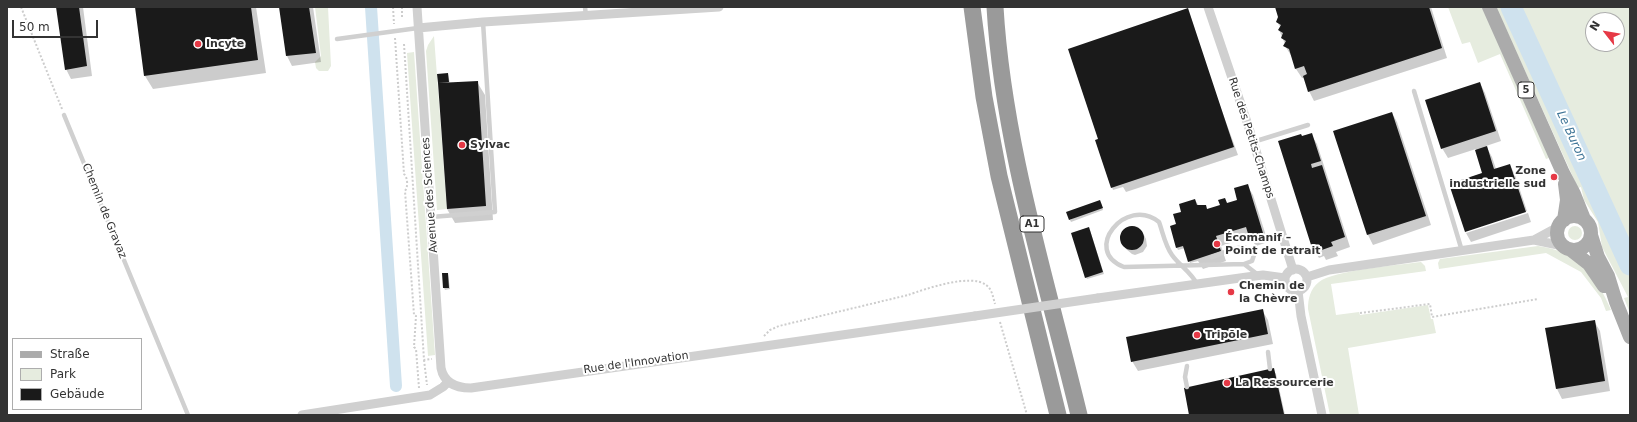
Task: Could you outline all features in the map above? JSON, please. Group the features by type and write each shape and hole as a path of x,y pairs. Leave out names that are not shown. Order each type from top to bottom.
{"highway":[{"name":"A1","path":"973,7 984,97 999,176 1058,415"},
{"name":"A1","path":"995,7 1007,112 1018,167 1079,415"},
{"path":"997,31 998,7"}],"main road":[{"name":"5","path":"1489,7 1584,219"},
{"name":"5","path":"1561,223 1567,194 1563,173"},
{"path":"1616,302 1589,264 1567,248 1558,239 1561,223 1576,216 1584,219 1589,225 1598,258 1608,276 1616,302 1630,337"},
{"path":"1567,248 1578,250 1584,247 1589,242 1591,235"}],"street":[{"name":"Avenue des Sciences","path":"417,7 441,368 442,374 448,382"},
{"path":"418,28 585,11 719,7"},
{"name":"Rue des Petits-Champs","path":"1208,7 1253,142 1293,270"},
{"path":"1534,240 1561,223"},
{"path":"1306,277 1329,270 1534,240 1567,248"},
{"path":"1293,270 1301,270 1306,277 1305,286 1298,291 1294,291 1287,286 1285,278 1286,275 1293,270"},
{"path":"1197,284 1259,275 1285,278"},
{"name":"Rue de l'Innovation","path":"448,382 463,388 471,388 1197,284"},
{"path":"1298,291 1301,316 1322,415"},
{"path":"302,415 430,395 448,382"}],"lane":[{"path":"431,217 495,212 483,22"},
{"path":"337,39 418,28"},
{"path":"1414,91 1462,251"},
{"name":"Chemin de Gravaz","path":"64,115 188,415"},
{"path":"1253,142 1308,125"},
{"path":"1197,284 1193,277 1182,265 1172,255 1159,222 1154,218 1148,215 1139,214 1125,218 1110,230 1106,247 1111,260 1124,267 1182,265 1244,264 1252,261 1253,251 1248,248 1240,247 1212,257"},
{"path":"1244,264 1259,275"},
{"path":"1268,352 1270,369"},
{"path":"1187,366 1185,377 1187,387"}],"path":[{"path":"21,7 64,115"},
{"path":"393,7 392,31 404,174 406,177 407,188 414,314 416,316 414,347 416,349 420,396"},
{"path":"402,7 402,17"},
{"path":"404,44 425,374 430,395"},
{"path":"1360,313 1430,304 1432,318 1538,299"},
{"path":"424,360 436,359"}],"green space":[{"path":"315,7 328,7 331,66 328,71 319,71 316,68 315,62 321,56"},
{"path":"1448,7 1482,7 1549,158 1546,159 1500,54 1478,63 1470,42 1462,44"},
{"path":"1496,7 1630,7 1630,313 1624,298 1628,297 1602,247 1598,222 1584,200 1581,187 1578,188"},
{"path":"434,36 447,209 437,210 426,51"},
{"path":"414,52 435,355 428,356 407,53"},
{"path":"1575,226 1580,228 1582,233 1580,238 1575,240 1570,238 1568,233 1570,228"},
{"path":"1538,246 1564,253 1575,259 1592,276 1599,286 1611,310 1606,311 1601,298 1581,272 1546,253 1439,269 1438,263 1440,259"},
{"path":"1421,262 1425,266 1426,271 1331,284 1336,315 1359,312 1360,315 1428,305 1436,333 1348,348 1359,415 1330,415 1308,309 1309,298 1312,291 1319,282 1338,274"}],"building":[{"path":"56,7 79,7 87,66 65,70"},
{"name":"Incyte","path":"135,7 251,7 258,60 144,76"},
{"path":"279,7 309,7 316,53 286,56"},
{"path":"1275,7 1429,7 1442,48 1308,92 1303,76 1307,74 1304,66 1295,69 1289,49 1283,46 1286,41 1281,38 1283,33 1278,30 1281,25 1276,22 1278,17"},
{"path":"1188,8 1234,147 1111,188 1095,140 1098,139 1068,49"},
{"path":"448,73 449,82 438,83 437,74"},
{"name":"Sylvac","path":"478,81 486,206 447,209 438,83"},
{"path":"1480,82 1496,131 1441,149 1425,100"},
{"path":"1392,112 1426,216 1367,235 1333,131"},
{"path":"1312,133 1321,161 1311,164 1312,168 1322,165 1345,237 1331,242 1333,246 1319,251 1318,246 1312,248 1278,141 1301,134 1302,136"},
{"path":"1487,146 1494,169 1510,164 1526,212 1465,232 1449,184 1482,173 1475,150"},
{"path":"1248,184 1263,233 1249,237 1246,227 1216,236 1221,251 1188,262 1183,246 1176,248 1170,226 1176,224 1173,214 1181,212 1179,204 1195,199 1197,205 1206,205 1207,209 1220,205 1218,200 1225,198 1227,203 1237,200 1234,188"},
{"path":"1100,200 1103,208 1069,220 1066,212"},
{"path":"1127,226 1137,226 1144,233 1144,243 1137,250 1127,250 1120,243 1120,233"},
{"path":"1089,227 1103,272 1085,278 1071,233"},
{"path":"442,273 448,273 449,288 443,288"},
{"name":"Tripōle","path":"1263,309 1268,334 1131,362 1126,337"},
{"path":"1595,320 1605,381 1556,389 1545,328"},
{"path":"1274,368 1284,414 1189,415 1184,388"}],"waterway":[{"path":"371,7 396,386"},
{"name":"Le Buron","path":"1511,7 1630,265"}],"place":[{"name":"Incyte","path":"198,44"},
{"name":"Sylvac","path":"462,145"},
{"name":"Zone industrielle sud","path":"1554,177"},
{"name":"Écomanif – Point de retrait","path":"1217,244"},
{"name":"Chemin de la Chèvre","path":"1231,292"},
{"name":"Tripōle","path":"1197,335"},
{"name":"La Ressourcerie","path":"1227,383"}]}
